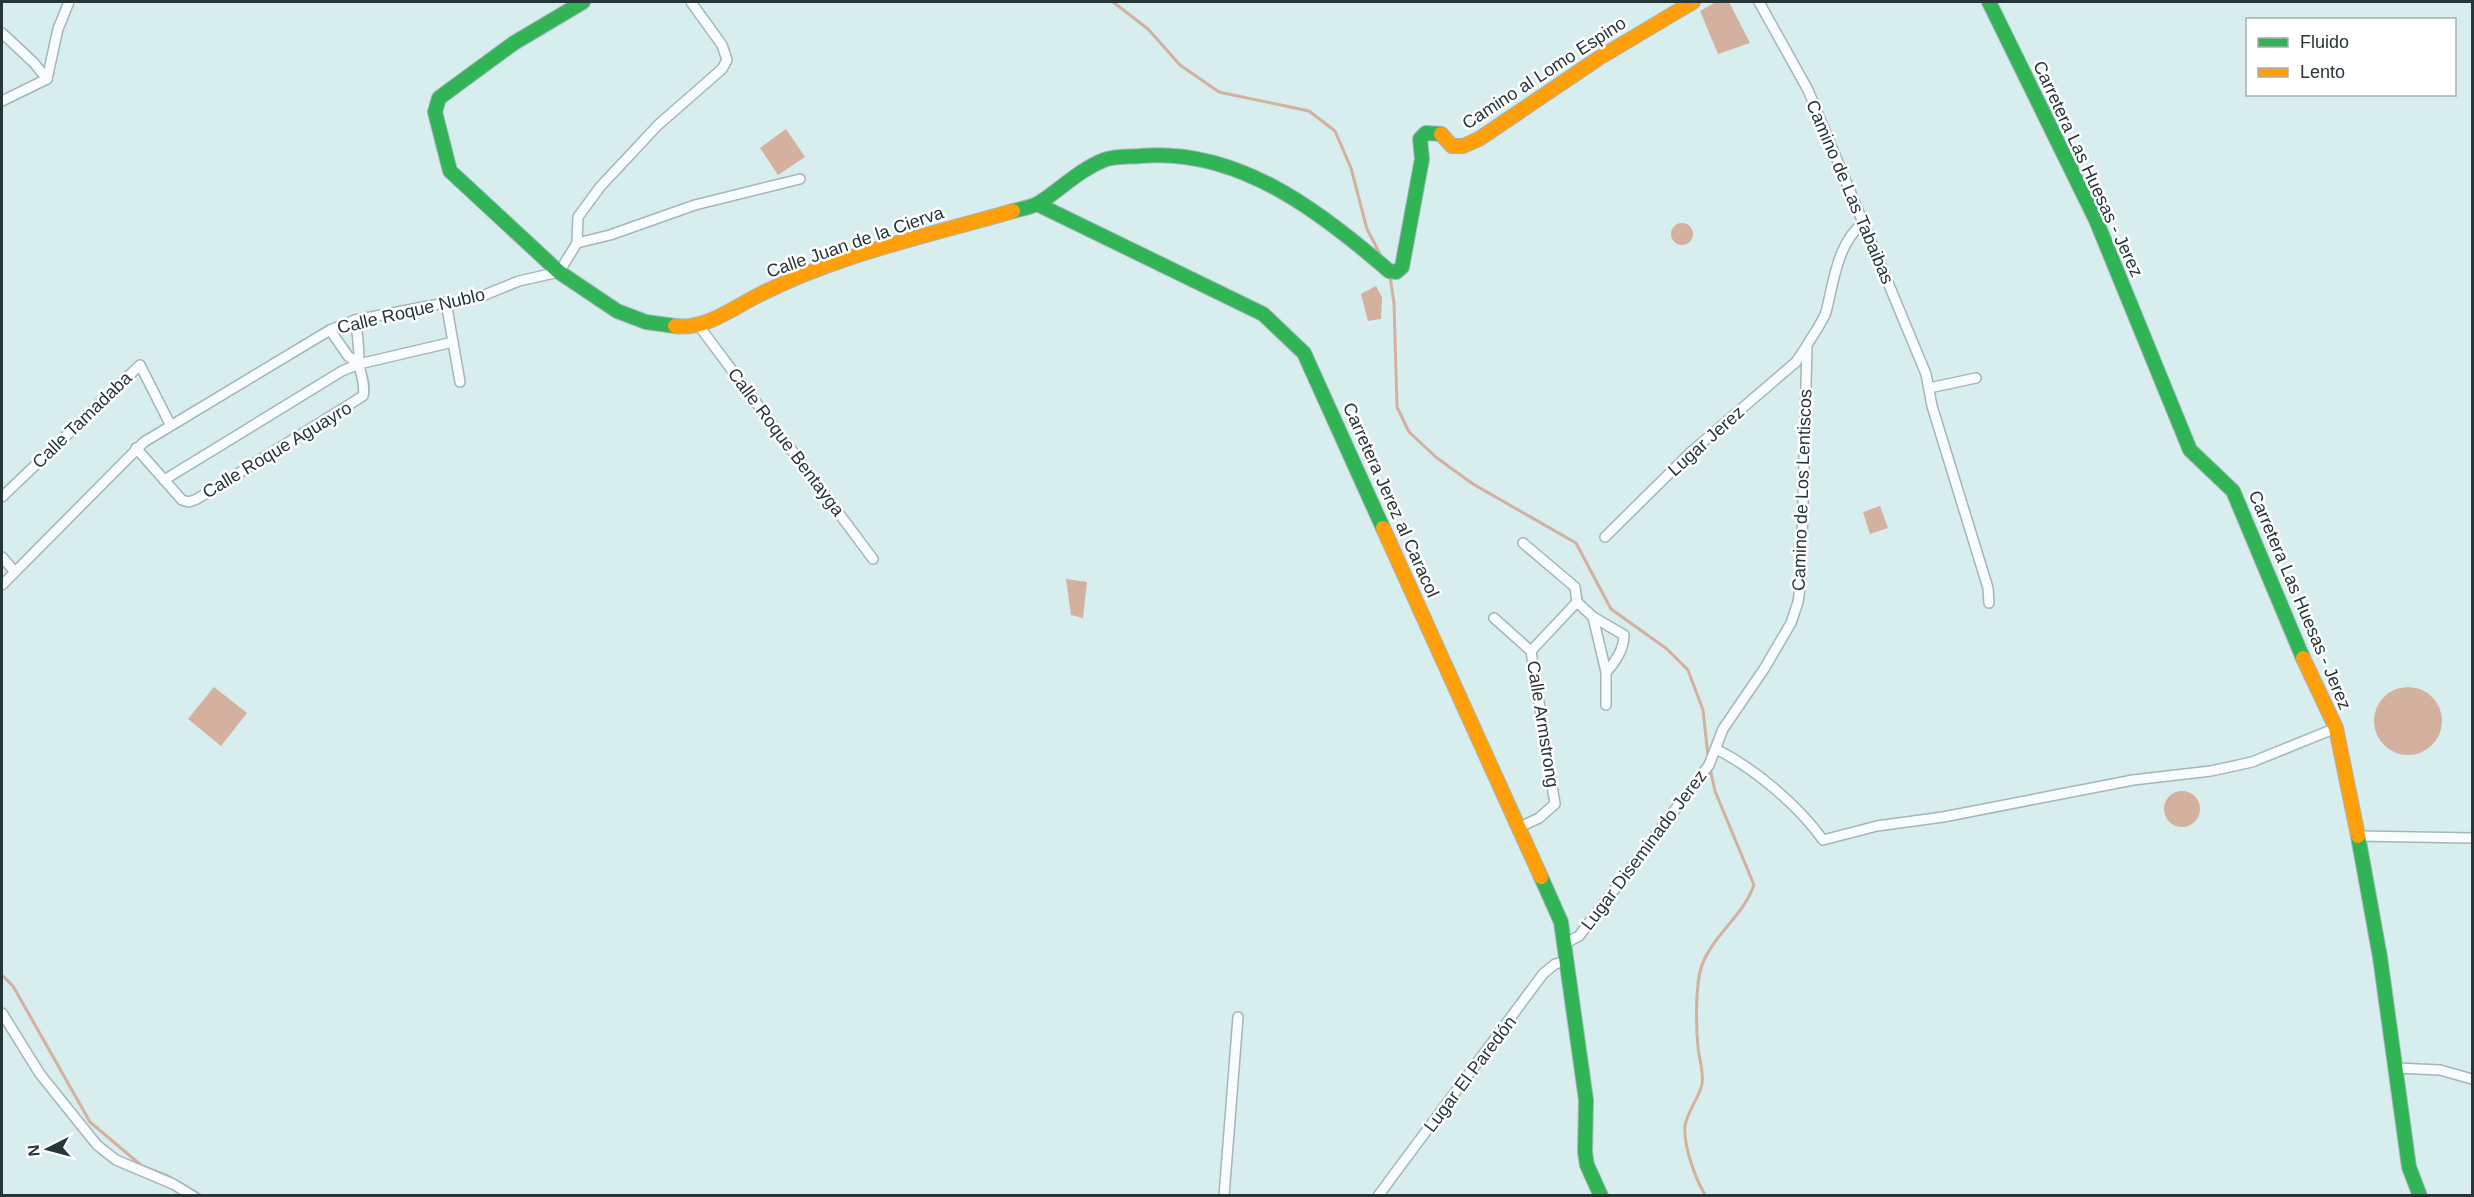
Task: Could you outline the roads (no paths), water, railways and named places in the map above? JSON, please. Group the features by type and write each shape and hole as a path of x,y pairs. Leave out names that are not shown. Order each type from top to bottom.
{"street":[{"path":"47,80 58,29 69,2"},
{"path":"583,2 514,43 438,98 435,112 450,171 559,272 617,311 637,318 682,327 699,326"},
{"path":"559,272 577,243 578,217 600,187 658,124 722,69 727,60 722,45 691,2"},
{"name":"Camino al Lomo Espino","path":"1037,204 1086,169 1106,159 1149,155 1188,156 1223,166 1301,201 1338,226 1389,272 1396,272 1402,267 1422,159 1420,139 1426,133 1439,132 1452,146 1463,146 1479,139 1599,58 1693,2"},
{"name":"Camino de Las Tabaibas","path":"1759,2 1808,90 1926,374 1988,588 1989,603"},
{"name":"Carretera Las Huesas - Jerez","path":"1989,2 2096,220 2190,450 2202,466 2221,478 2233,491 2286,623 2336,728 2380,957 2396,1068 2397,1094 2409,1167 2420,1196"},
{"path":"2,33 34,63 47,80"},
{"path":"2,101 47,80"},
{"path":"577,243 610,235 695,205 800,179"},
{"name":"Calle Juan de la Cierva","path":"699,326 785,282 856,257 1037,204"},
{"name":"Carretera Jerez al Caracol","path":"1037,204 1263,314 1304,353 1561,922 1586,1100 1585,1152 1587,1165 1601,1196"},
{"name":"Camino de Los Lentiscos","path":"1716,749 1723,729 1764,669 1791,623 1798,602 1807,345 1825,314 1833,278 1853,231 1864,222"},
{"name":"Calle Roque Nublo","path":"2,585 136,448 170,424 330,330 355,320 483,296 519,281 559,272"},
{"path":"446,302 460,382"},
{"name":"Calle Roque Aguayro","path":"136,448 182,500 189,502 197,499 363,396 365,386 359,364 361,353 355,320"},
{"name":"Calle Roque Bentayga","path":"699,326 873,559"},
{"path":"330,330 348,357 359,364"},
{"path":"165,480 342,371 359,364 453,342"},
{"name":"Lugar Jerez","path":"1605,537 1691,452 1796,362 1807,345"},
{"name":"Calle Tamadaba","path":"2,497 140,365 170,424"},
{"path":"1929,388 1976,378"},
{"path":"1523,543 1575,587 1577,602 1593,617 1624,635 1624,642 1613,664 1606,672"},
{"path":"2,557 15,572"},
{"path":"1532,651 1577,602"},
{"path":"1593,617 1606,672 1606,705"},
{"name":"Calle Armstrong","path":"1494,618 1532,651 1555,804 1539,818 1520,827"},
{"path":"1716,749 1735,758 1809,821 1823,840 1877,826 1943,817 2133,780 2211,771 2252,762 2336,728"},
{"name":"Lugar Diseminado Jerez","path":"1564,944 1579,936 1627,876 1709,765 1716,749"},
{"path":"2357,836 2472,838"},
{"name":"Lugar El Paredón","path":"1378,1196 1543,974 1555,964 1566,961"},
{"path":"2,1012 40,1074 97,1145 116,1160 173,1184 193,1196"},
{"path":"1224,1196 1238,1017"},
{"path":"2396,1068 2440,1071 2472,1079"}],"waterway":[{"path":"1113,2 1148,29 1180,65 1219,92 1309,111 1335,131 1351,168 1367,229 1381,256"},
{"path":"1390,276 1394,303 1397,407 1409,432 1437,458 1473,484 1576,543 1611,609 1667,649 1688,670 1703,710 1708,756"},
{"path":"1706,1196 1691,1163 1685,1134 1686,1121 1702,1080 1697,1028 1698,983 1707,954 1743,906 1754,885 1715,791 1710,768"},
{"path":"2,975 13,986 90,1122 142,1166 168,1176 202,1196"}]}
